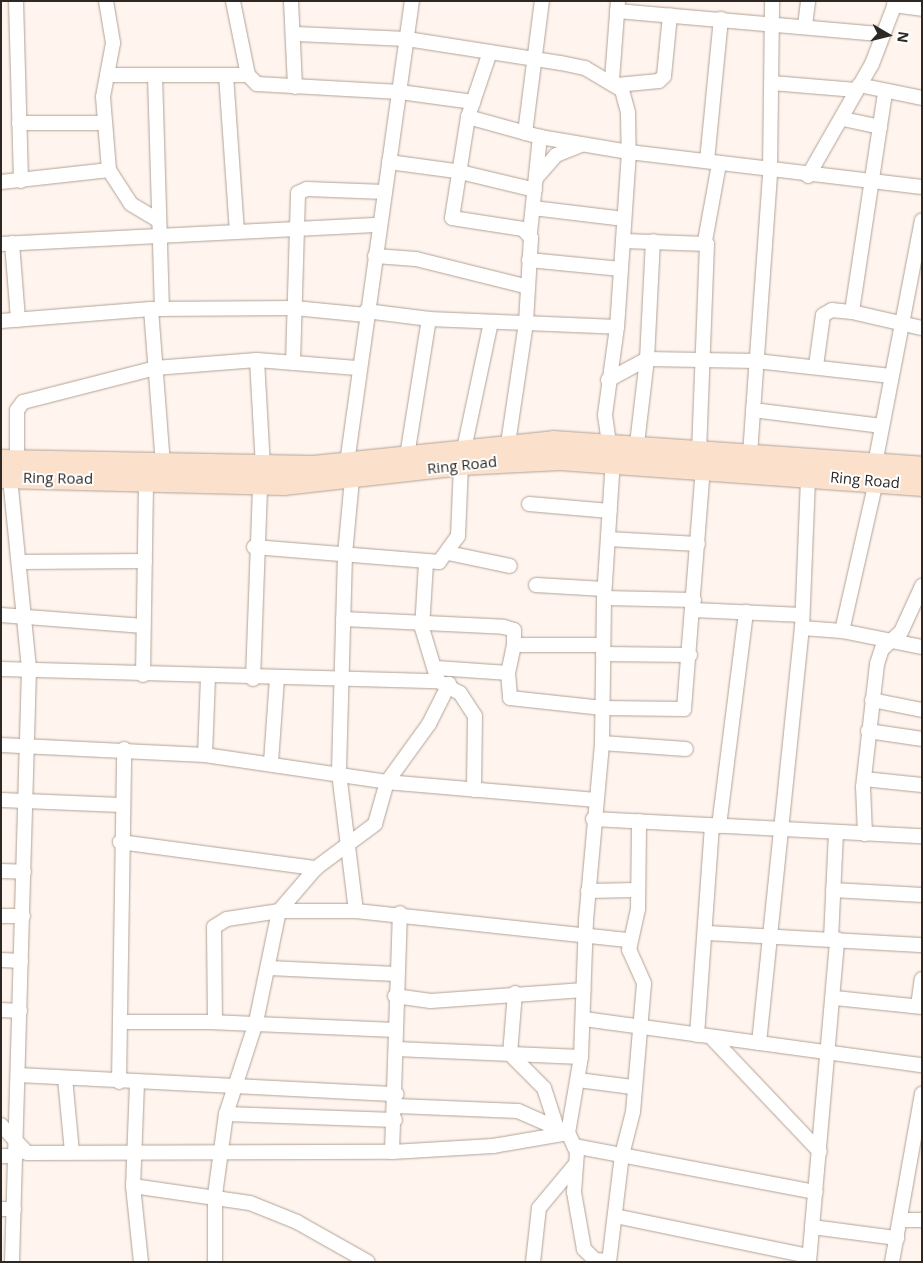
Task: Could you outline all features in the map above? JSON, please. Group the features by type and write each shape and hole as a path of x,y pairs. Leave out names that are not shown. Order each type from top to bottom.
{"main road":[{"name":"Ring Road","path":"7,479 146,480 349,471 462,457 508,444 701,458 750,454 875,472 922,485"},
{"name":"Ring Road","path":"349,471 407,456 462,457 611,451 637,444 701,458 808,476 922,467"},
{"name":"Ring Road","path":"7,479 163,465 262,475"}],"street":[{"path":"16,1 21,181"},
{"path":"106,1 113,44 106,75 104,123 109,170 131,204 159,228"},
{"path":"233,1 248,75 254,84 400,92 473,102"},
{"path":"291,1 296,34 295,87"},
{"path":"356,911 339,773 340,679 349,471 357,368 400,92 412,1"},
{"path":"525,133 542,1"},
{"path":"750,454 770,172 772,1"},
{"path":"804,26 808,1"},
{"path":"808,176 843,119 895,3 922,9"},
{"path":"568,1133 581,1058 588,891 595,800 602,744 604,594 610,511 611,451 608,380 617,327 629,152 628,113 614,82 618,6 670,15 772,22 882,34"},
{"path":"296,34 407,39 585,68 614,82 659,81 664,76 670,15"},
{"path":"343,619 504,627 514,630 514,645 508,673 510,698 516,702 602,708 684,709 698,544 705,241 713,162 721,19"},
{"path":"490,52 468,117 456,171 452,218 530,233"},
{"path":"106,75 248,75"},
{"path":"155,75 159,228 155,368 163,465"},
{"path":"226,75 237,232"},
{"path":"772,83 857,87 922,98"},
{"path":"852,312 874,183 885,93"},
{"path":"468,117 540,137 629,152 713,162 770,172 922,187"},
{"path":"843,119 880,127"},
{"path":"19,123 104,123"},
{"path":"508,444 526,323 530,233 540,137"},
{"path":"536,184 556,156 582,144"},
{"path":"389,162 536,184"},
{"path":"1,182 109,170"},
{"path":"293,363 299,229 298,193 307,189 385,192"},
{"path":"533,208 624,219"},
{"path":"842,631 875,472 891,376 922,220"},
{"path":"18,320 7,244 159,228 237,232 380,225"},
{"path":"624,241 705,241"},
{"path":"637,444 648,359 653,241"},
{"path":"375,256 416,259 528,287"},
{"path":"530,260 621,269"},
{"path":"1,321 156,309 295,308 430,319 617,327"},
{"path":"816,366 823,315 832,310 852,312 922,328"},
{"path":"407,456 430,319"},
{"path":"254,547 426,563 439,562 448,553 458,536 462,457 491,322"},
{"path":"608,380 648,359 756,360 891,376"},
{"path":"12,1262 8,1209 17,1140 29,669 21,562 7,479 18,405 155,368 257,360 357,368"},
{"path":"253,679 254,547 262,475 257,360"},
{"path":"752,410 882,426"},
{"path":"759,1043 802,621 808,476"},
{"path":"143,675 146,480"},
{"path":"529,504 610,511"},
{"path":"608,539 698,544"},
{"path":"448,553 510,566"},
{"path":"21,562 145,561"},
{"path":"426,563 422,624 441,678 475,716 474,790"},
{"path":"536,585 746,612 802,621 890,642 922,647"},
{"path":"865,834 864,780 868,731 882,649 901,632 922,586"},
{"path":"746,612 716,826 706,933 704,1036 820,1152"},
{"path":"1,615 144,626"},
{"path":"514,645 690,655"},
{"path":"1,669 277,680 441,678 508,673"},
{"path":"205,755 208,678"},
{"path":"215,1262 215,1195 219,1151 226,1114 237,1086 256,1022 269,968 279,911 316,868 375,824 387,782 429,724 441,678"},
{"path":"271,762 277,680"},
{"path":"872,700 922,710"},
{"path":"868,731 922,739"},
{"path":"602,744 686,749"},
{"path":"1,745 124,749 205,755 271,762 387,782 595,800"},
{"path":"119,1082 120,842 124,749"},
{"path":"864,780 922,785"},
{"path":"1,800 121,804"},
{"path":"594,819 922,836"},
{"path":"226,1114 396,1107 518,1112 556,1124 568,1133 574,1146 576,1164 574,1192 584,1249 595,1260 609,1261 622,1155 633,1112 633,1088 641,1027 644,983 635,969 629,940 638,909 635,890 638,821"},
{"path":"615,1216 809,1259 835,998 833,890 836,833"},
{"path":"120,842 316,868"},
{"path":"1,872 24,872"},
{"path":"588,891 635,890"},
{"path":"833,890 922,895"},
{"path":"215,1022 214,926 227,918 279,911 400,913 629,940"},
{"path":"392,1152 396,1107 395,996 400,913"},
{"path":"1,916 23,916"},
{"path":"706,933 921,945 922,941"},
{"path":"1,960 21,961"},
{"path":"269,968 396,974"},
{"path":"835,998 920,1007 922,979"},
{"path":"395,996 431,1001 584,990"},
{"path":"515,994 510,1054 544,1088 556,1124"},
{"path":"1,1010 20,1011"},
{"path":"584,1019 922,1064"},
{"path":"120,1022 256,1022 395,1030"},
{"path":"396,1049 581,1058"},
{"path":"18,1075 137,1083 237,1086 396,1107"},
{"path":"65,1078 72,1152"},
{"path":"578,1080 633,1088"},
{"path":"137,1083 133,1186 142,1262"},
{"path":"892,1262 922,1094"},
{"path":"1,1125 17,1140 27,1153 133,1150 392,1152 493,1146 568,1133"},
{"path":"574,1146 816,1192"},
{"path":"1,1156 16,1156"},
{"path":"533,1262 539,1208 576,1164"},
{"path":"133,1186 215,1195 276,1212 368,1262"},
{"path":"901,1220 922,1220"},
{"path":"812,1227 897,1238"},
{"path":"341,1262 342,1247"}]}
